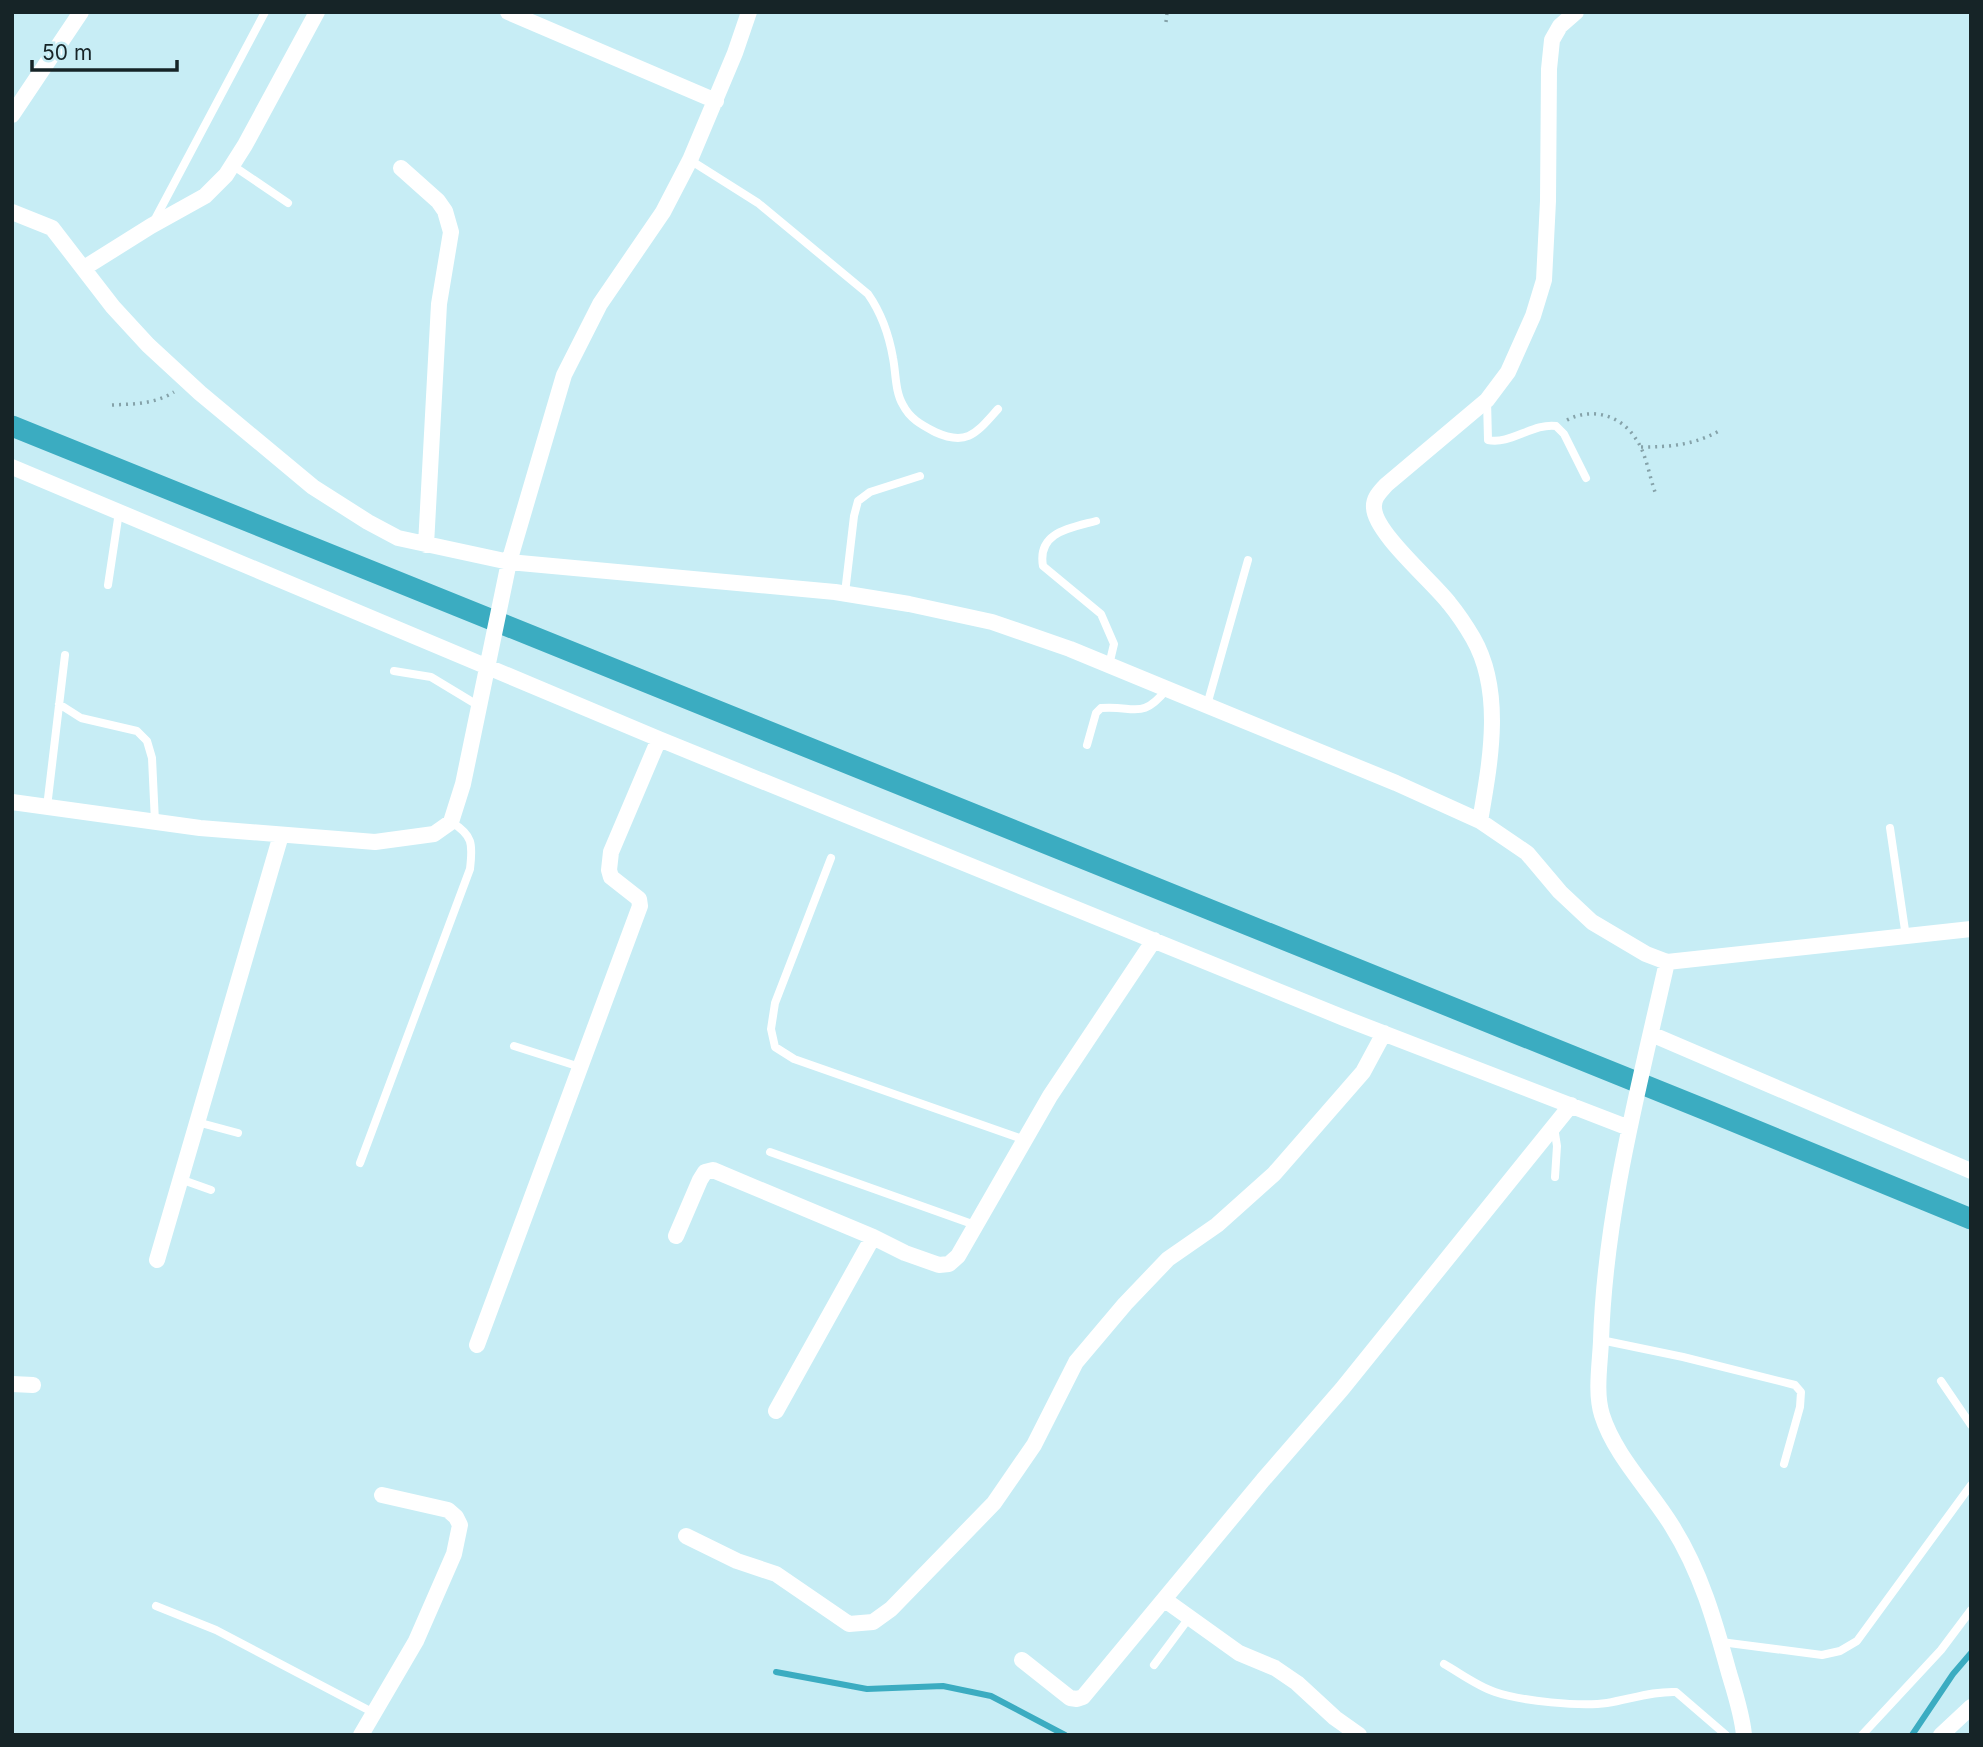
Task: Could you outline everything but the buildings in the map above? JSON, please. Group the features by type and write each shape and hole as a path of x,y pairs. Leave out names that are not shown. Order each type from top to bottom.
{"street":[{"path":"12,115 81,12"},
{"path":"84,268 205,196 226,174 317,12"},
{"path":"508,12 716,101"},
{"path":"12,802 155,822 375,842 433,834 451,822 463,784 509,562 564,375 600,304 663,212 690,160 750,12"},
{"path":"1480,821 1491,761 1493,723 1483,665 1474,640 1450,603 1384,532 1374,509 1376,496 1386,485 1488,400 1508,372 1533,316 1544,280 1552,40 1560,26 1576,12"},
{"path":"401,168 438,201 445,211 451,232 439,304 426,545"},
{"path":"12,212 51,228 113,307 148,345 188,382 313,487 398,538 509,562 845,593 992,622 1109,665 1480,821 1527,853 1560,892 1592,922 1646,954 1667,962 1971,929"},
{"path":"12,467 659,739 1384,1033 1629,1128"},
{"path":"477,1345 640,906 639,899 611,877 611,852 659,739"},
{"path":"157,1260 281,835"},
{"path":"676,1236 700,1180 705,1172 713,1170 905,1253 939,1265 948,1264 958,1256 1050,1096 1154,940"},
{"path":"1667,962 1633,1104 1614,1205 1602,1299 1601,1413 1615,1444 1672,1526 1699,1575 1721,1642 1744,1735"},
{"path":"686,1536 737,1561 769,1570 849,1624 873,1622 891,1609 994,1503 1034,1445 1076,1362 1125,1304 1168,1259 1217,1225 1274,1174 1363,1072 1384,1033"},
{"path":"1651,1034 1971,1171"},
{"path":"1022,1660 1070,1698 1083,1697 1263,1480 1342,1390 1571,1105"},
{"path":"776,1411 873,1237"},
{"path":"12,1384 33,1385"},
{"path":"361,1735 416,1641 454,1554 460,1525 448,1510 382,1495"},
{"path":"1164,1600 1239,1653 1275,1668 1359,1735"},
{"path":"1941,1735 1971,1707"}],"lane":[{"path":"151,226 265,12"},
{"path":"690,160 758,202 868,294 879,309 888,335 902,405 917,423 944,436 961,439 974,434 998,409"},
{"path":"232,165 288,203"},
{"path":"1488,400 1488,440 1493,442 1545,425 1556,426 1564,435 1586,478"},
{"path":"845,593 858,501 870,492 920,476"},
{"path":"108,585 119,511"},
{"path":"1096,521 1064,529 1048,540 1041,555 1042,566 1101,614 1114,643 1109,665"},
{"path":"1207,705 1248,560"},
{"path":"47,807 65,655"},
{"path":"394,671 431,677 479,706"},
{"path":"1087,745 1096,713 1101,708 1146,709 1156,703 1167,689"},
{"path":"59,704 81,718 137,731 147,741 152,758 155,822"},
{"path":"360,1163 470,869 470,839 464,830 451,822"},
{"path":"1890,828 1906,937"},
{"path":"831,858 775,1003 771,1029 775,1047 794,1059 1025,1140"},
{"path":"514,1046 580,1067"},
{"path":"197,1122 238,1133"},
{"path":"1554,1127 1558,1146 1555,1177"},
{"path":"770,1152 977,1225"},
{"path":"180,1179 212,1190"},
{"path":"1601,1340 1795,1385 1801,1392 1800,1407 1784,1464"},
{"path":"1941,1381 1971,1425"},
{"path":"1721,1642 1822,1655 1840,1651 1857,1642 1971,1485"},
{"path":"156,1606 216,1630 374,1713"},
{"path":"1862,1735 1941,1650 1971,1610"},
{"path":"1154,1665 1189,1618"},
{"path":"1444,1664 1499,1694 1538,1700 1587,1705 1647,1694 1676,1692 1726,1735"}],"path":[{"path":"1166,22 1167,12"},
{"path":"112,405 165,398 188,382"},
{"path":"1556,426 1575,416 1593,413 1613,417 1635,436 1655,492"},
{"path":"1641,447 1671,447 1692,443 1719,431"}],"waterway":[{"path":"12,426 1971,1219"},
{"path":"1912,1735 1953,1674 1971,1653"},
{"path":"776,1672 867,1689 943,1686 991,1696 1065,1735"}]}
